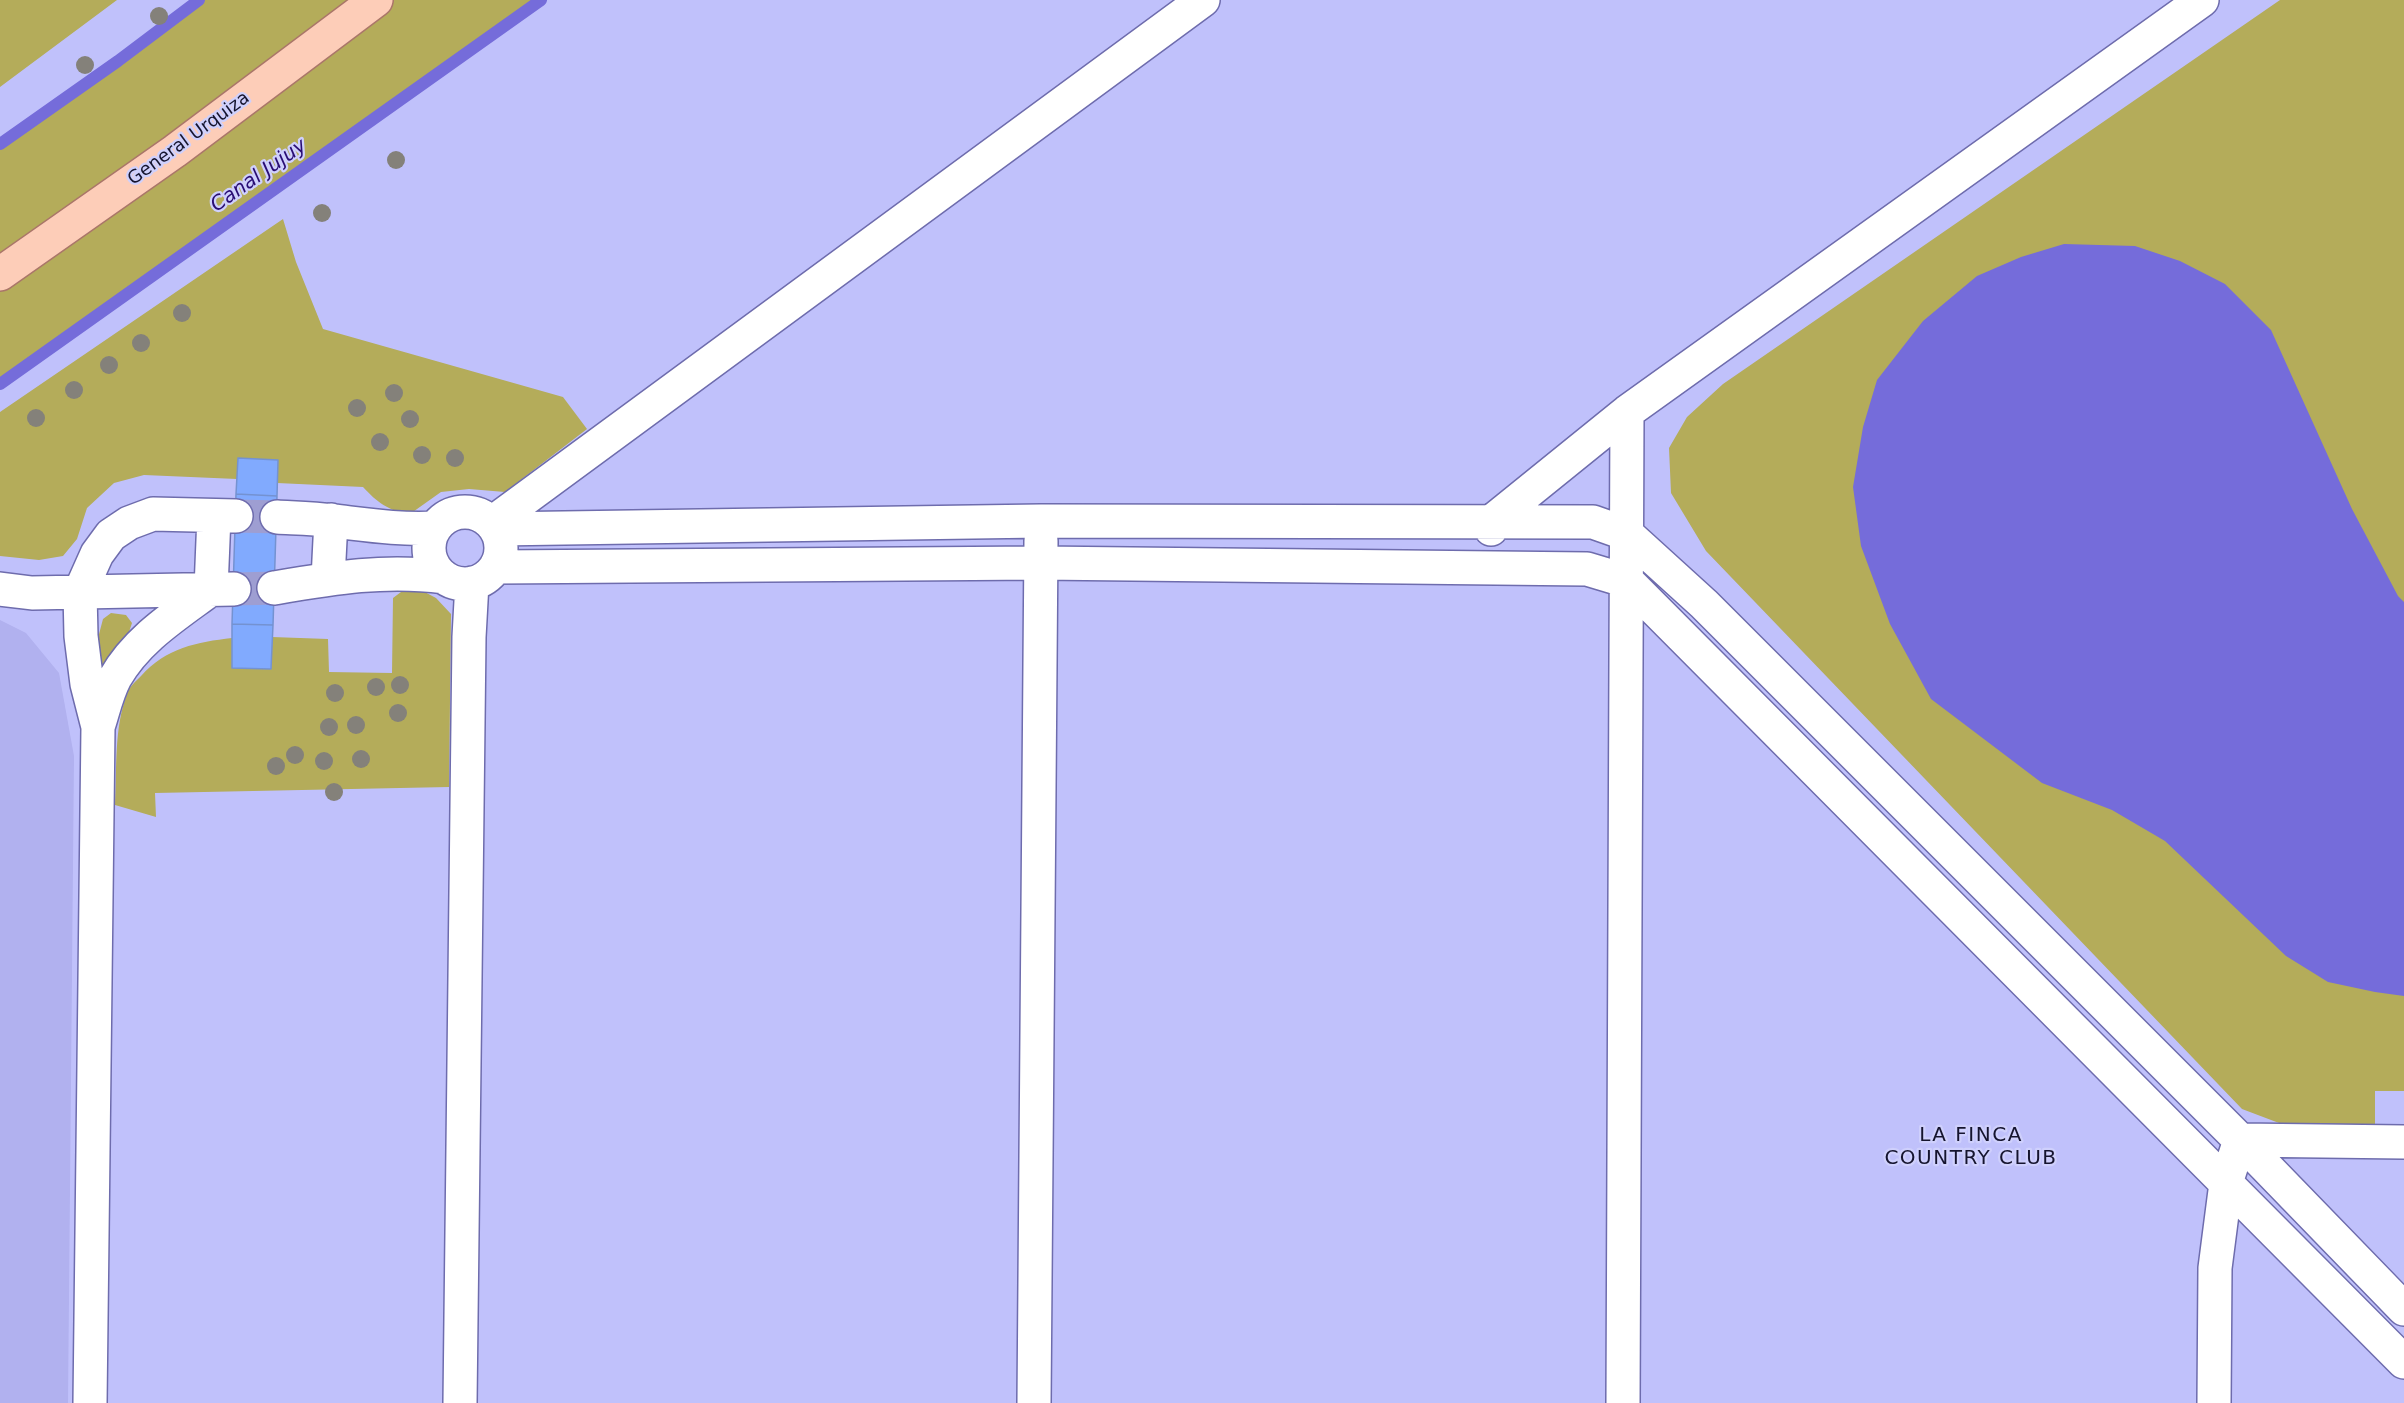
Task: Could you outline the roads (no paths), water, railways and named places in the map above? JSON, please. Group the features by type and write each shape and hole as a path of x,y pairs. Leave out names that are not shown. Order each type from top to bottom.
{"main road":[{"name":"General Urquiza","path":"0,274 175,150 376,0"}],"street":[{"path":"494,526 1203,0"},
{"path":"1489,568 1491,522 1627,412 2202,0"},
{"path":"1623,1403 1627,412"},
{"path":"471,576 431,560 430,538 435,528 452,514 473,512 494,526 1041,521 1593,522 1627,534 1704,604 2240,1140 2404,1309"},
{"path":"90,1403 98,727 87,684 81,636 80,592 97,554 111,535 129,523 153,514 225,516 222,589"},
{"path":"277,517 331,520 409,530 435,528"},
{"path":"328,579 331,520"},
{"path":"1034,1403 1041,521"},
{"path":"460,1403 471,576 502,548 494,526"},
{"path":"274,588 362,574 411,572 471,576 1040,564 1587,569 1627,581 2404,1362"},
{"path":"0,580 32,593"},
{"path":"0,589 32,593 222,589"},
{"path":"98,727 114,680 136,648 166,622 222,589"},
{"path":"2240,1140 2404,1142"},
{"path":"2214,1403 2215,1268 2226,1183 2240,1140"}],"waterway":[{"path":"0,144 118,61 199,0"},
{"name":"Canal Jujuy","path":"0,384 541,0"}],"tunnel":[{"path":"236,516 277,517"},
{"path":"234,589 274,588"}],"district":[{"name":"LA FINCA COUNTRY CLUB","path":"1971,1148"}]}
